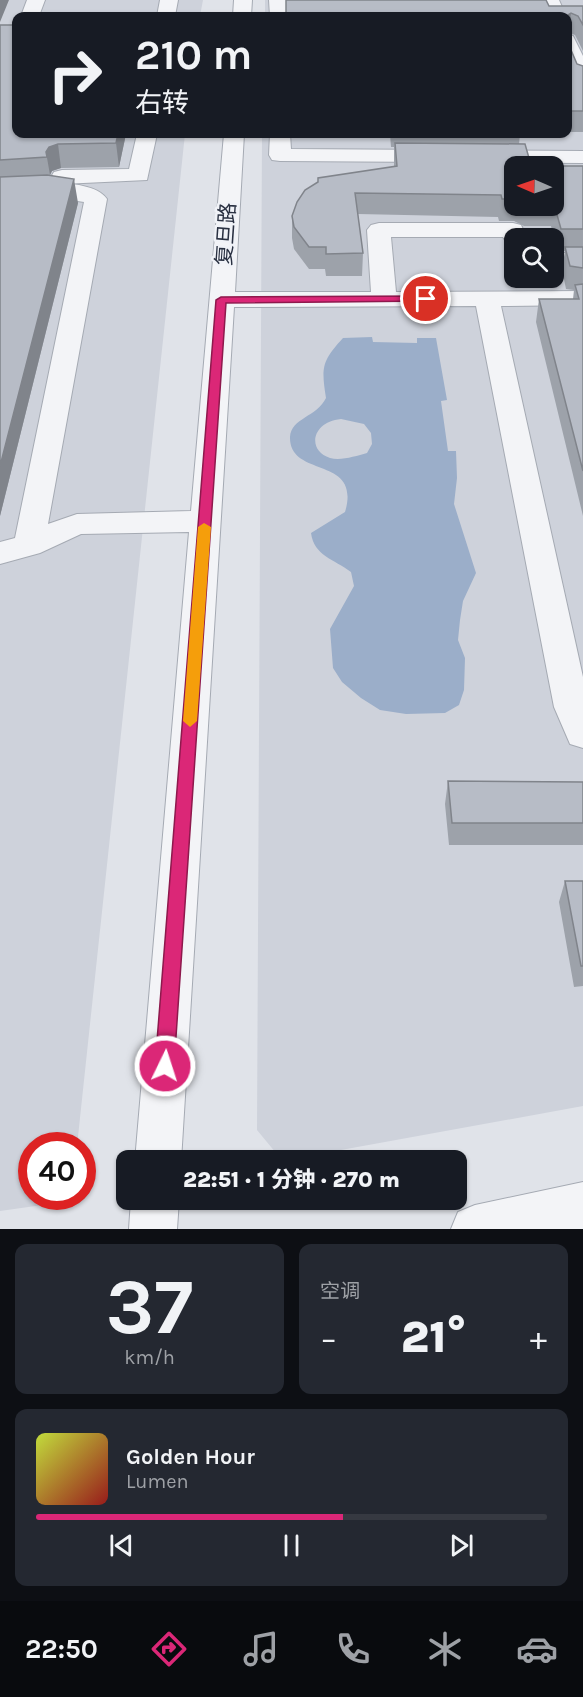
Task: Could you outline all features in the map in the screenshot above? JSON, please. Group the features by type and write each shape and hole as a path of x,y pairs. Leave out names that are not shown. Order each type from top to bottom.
{"street":[{"path":"572,52 583,80"},
{"path":"0,178 134,177 141,173 146,138"},
{"path":"280,138 280,155"},
{"path":"233,145 280,155 583,157"},
{"name":"复旦路","path":"159,1150 233,145"},
{"path":"0,192 75,192 90,194 96,199 29,545"},
{"path":"384,299 379,230 504,230"},
{"path":"564,260 583,260"},
{"path":"221,300 488,298 526,288 583,298"},
{"path":"488,298 572,707 583,734"},
{"path":"0,553 29,545 78,524 205,521"},
{"path":"475,1229 583,1206"},
{"path":"153,1229 154,1210"}],"shaded area":[{"path":"0,0 203,0 201,12 12,12 12,138 185,138 78,1132 18,1132 18,1208 0,1211"},
{"path":"265,0 583,0 583,1106 341,1150 274,1150 257,1130 262,138 572,138 572,12 265,12"}],"water":[{"path":"372,337 373,342 417,343 417,338 436,338 447,400 441,401 448,451 456,451 457,478 454,504 476,573 463,601 460,620 458,640 465,658 464,690 459,705 445,713 406,714 380,710 342,682 333,668 330,629 354,586 351,572 320,552 311,533 345,512 347,494 343,482 335,474 311,464 293,450 290,437 291,431 299,421 317,409 326,398 325,365 343,338","holes":["341,419 364,424 371,433 372,444 367,453 334,459 323,454 315,443 318,431 331,421"]}],"building":[{"path":"286,0 546,0 549,6 583,6 583,25 578,16 572,12 286,12"},
{"path":"0,25 12,25 12,138 117,138 116,143 58,144 49,147 46,152 47,157 0,160"},
{"path":"572,52 577,64 583,66 583,111 572,111"},
{"path":"395,143 525,144 528,156 504,156 504,199 501,195 355,193 363,253 326,254 326,247 309,247 294,227 292,216 297,202 305,190 318,182 318,178 397,166"},
{"path":"564,166 583,166 583,229 561,228 557,216 564,216"},
{"path":"47,175 74,179 0,466 0,177"},
{"path":"565,247 583,247 583,268 570,266"},
{"path":"583,284 583,471 539,299 579,299 575,285"},
{"path":"448,781 583,782 583,823 452,823"},
{"path":"565,881 583,881 583,966 581,966"}],"slow traffic":[{"path":"190,721 204,527"}],"route":[{"path":"165,1066 221,300 426,299"}]}
